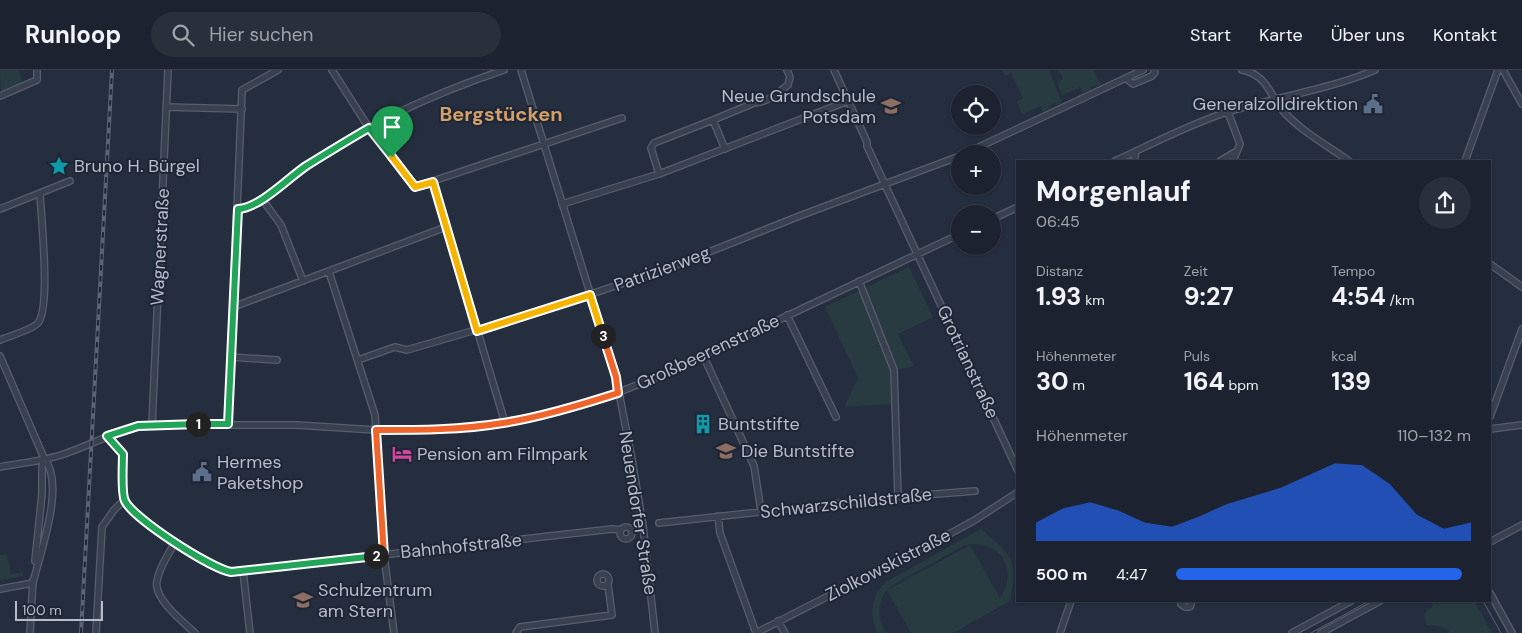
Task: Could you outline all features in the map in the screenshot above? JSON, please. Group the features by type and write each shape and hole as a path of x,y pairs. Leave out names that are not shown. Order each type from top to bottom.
{"street":[{"path":"0,96 37,80 37,70"},
{"name":"Wagnerstraße","path":"152,425 168,70"},
{"path":"228,424 242,90 278,70"},
{"path":"332,70 369,128 415,187 622,118"},
{"path":"238,209 246,208 262,199 306,167 369,128 437,95 504,70"},
{"name":"Neuendorfer Straße","path":"521,70 616,377 643,526 655,633"},
{"path":"659,174 651,148 654,143 770,98 788,85 790,77 787,70"},
{"name":"Grotrianstraße","path":"834,70 867,142 867,146 1016,467"},
{"path":"983,145 1143,70"},
{"path":"1126,78 1133,84 1152,76 1155,72 1154,70"},
{"path":"1242,70 1256,74 1262,79 1283,111 1347,160"},
{"path":"1117,160 1158,140 1228,112 1330,85 1375,70"},
{"path":"1465,160 1498,70"},
{"path":"1503,70 1522,104"},
{"path":"562,204 659,174 848,101"},
{"path":"166,108 242,109"},
{"path":"1228,112 1240,144 1233,160"},
{"path":"713,120 725,149"},
{"path":"1134,160 1136,151"},
{"path":"1222,160 1237,151"},
{"name":"Patrizierweg","path":"358,360 395,347 407,350 477,331 671,268 802,215 951,159"},
{"path":"0,210 70,181"},
{"path":"433,182 505,423"},
{"path":"0,340 37,325 43,314 44,258 40,193"},
{"path":"262,199 281,225 303,282"},
{"path":"1001,215 1016,208"},
{"path":"233,307 446,227"},
{"name":"Großbeerenstraße","path":"0,467 63,454 138,426 228,424 296,425 376,430 446,429 505,423 577,406 618,393 660,376 951,238"},
{"path":"1491,265 1522,287"},
{"path":"329,272 375,415 384,555 394,633"},
{"path":"859,282 894,370 898,497"},
{"path":"787,315 836,417"},
{"path":"1491,414 1522,329"},
{"path":"703,355 754,466 761,511"},
{"path":"0,356 51,471 52,502 33,583"},
{"path":"230,357 277,360"},
{"path":"1491,429 1522,425"},
{"path":"96,633 102,527 124,500 123,454 107,436"},
{"path":"30,633 44,458"},
{"name":"Schwarzschildstraße","path":"659,523 898,497 975,491"},
{"name":"Ziolkowskistraße","path":"756,633 942,538 1016,493"},
{"name":"Bahnhofstraße","path":"124,500 134,513 175,542 217,568 231,572 612,529 621,530"},
{"path":"718,516 720,533 756,633"},
{"path":"1491,541 1522,525"},
{"path":"175,542 156,582 158,592 174,615 195,633"},
{"path":"243,571 250,633"},
{"path":"0,589 33,583"},
{"path":"516,633 520,627 612,615 608,585"},
{"path":"1491,595 1512,633"},
{"path":"1060,633 1071,602"},
{"path":"1182,602 1181,604 1185,607 1190,607 1192,602"},
{"path":"1292,633 1349,602"},
{"path":"1321,633 1378,602"},
{"path":"778,621 785,633"}],"green space":[{"path":"0,70 18,70 23,82 1,92"},
{"path":"1002,70 1049,70 1062,103 1057,105 1055,103 1043,112 1040,106 1022,115 1017,102 1023,98 1011,73 1005,76"},
{"path":"1059,70 1094,70 1101,85 1090,87 1091,89 1083,93 1080,87 1062,96 1057,82 1063,79"},
{"path":"909,267 933,317 898,334 914,366 892,371 892,404 844,407 858,378 825,307"},
{"path":"981,529 1006,552 1013,566 1010,601 953,633 911,633 887,590 881,600 879,612 881,623 887,633 878,633 873,619 873,606 877,593 886,582","holes":["971,544 992,548 999,553 1007,569 1008,578 1000,598 970,545 887,590 963,546"]},
{"path":"7,554 11,574 23,572 23,576 0,580 0,555"},
{"path":"1431,602 1475,602 1492,633 1449,633 1449,631 1439,626 1426,625 1424,614 1433,606"}],"tram line":[{"path":"1311,633 1367,602"},
{"path":"1484,602 1501,633"}],"railway":[{"path":"81,633 112,70"}],"place":[{"name":"Generalzolldirektion","path":"1373,104"},
{"name":"Neue Grundschule Potsdam","path":"891,106"},
{"name":"Bruno H. Bürgel","path":"59,166"},
{"name":"Buntstifte","path":"703,424"},
{"name":"Die Buntstifte","path":"726,451"},
{"name":"Pension am Filmpark","path":"402,454"},
{"name":"Hermes Paketshop","path":"202,472"},
{"name":"Schulzentrum am Stern","path":"303,600"}],"district":[{"name":"Bergstücken","path":"501,114"}],"route":[{"path":"369,128 392,157 415,187 433,182 477,331 482,331 590,295 616,377 618,393 577,406 505,423 446,429 376,430 384,555 231,572 224,571 148,524 134,513 124,500 123,454 107,436 138,426 228,424 238,209 246,208 262,199 306,167 369,128"}]}
